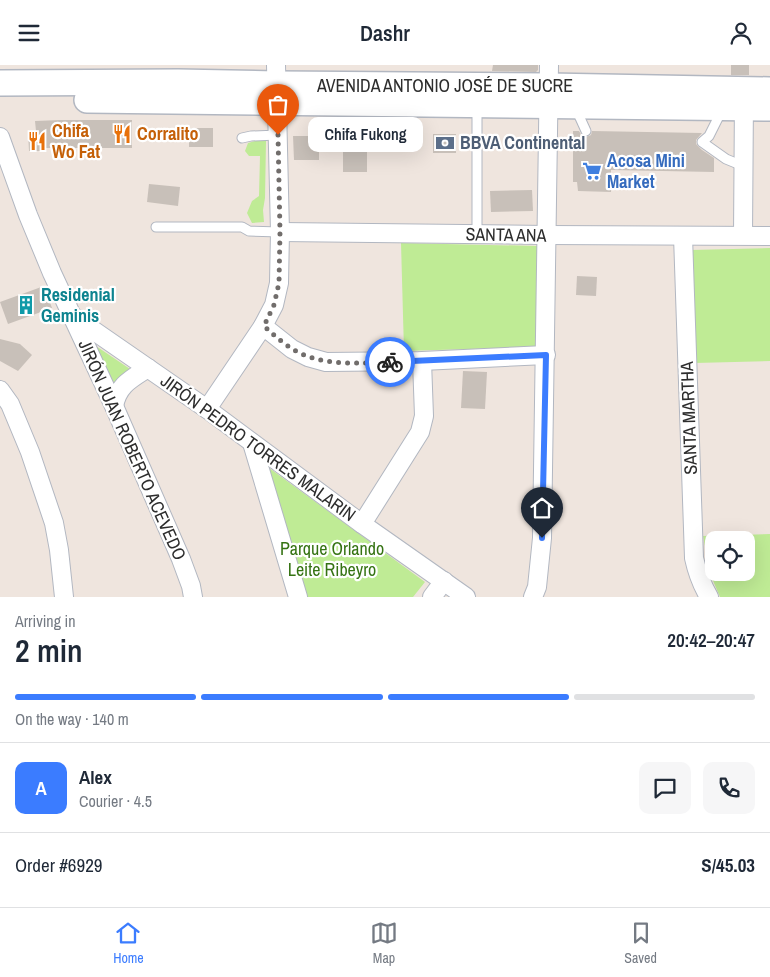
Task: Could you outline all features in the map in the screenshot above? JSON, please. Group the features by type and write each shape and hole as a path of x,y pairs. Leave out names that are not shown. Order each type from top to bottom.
{"main road":[{"name":"AVENIDA ANTONIO JOSÉ DE SUCRE","path":"0,83 178,78 277,84 477,104 549,85"},
{"name":"AVENIDA ANTONIO JOSÉ DE SUCRE","path":"0,99 277,84 549,85 653,97 737,101 770,108"},
{"name":"AVENIDA ANTONIO JOSÉ DE SUCRE","path":"549,85 574,105 653,97"},
{"name":"AVENIDA ANTONIO JOSÉ DE SUCRE","path":"737,101 770,89"}],"street":[{"path":"207,409 264,326 274,305 279,283 280,232 277,84"},
{"path":"533,597 538,579 542,538 549,85"},
{"path":"737,101 744,166 743,235"},
{"name":"JIRÓN JUAN ROBERTO ACEVEDO","path":"0,137 45,256 114,405 181,559 193,597"},
{"name":"SANTA ANA","path":"280,232 683,236 770,235"},
{"name":"SANTA MARTHA","path":"683,236 694,558 697,571 709,597"},
{"name":"JIRÓN PEDRO TORRES MALARIN","path":"74,317 207,409 362,524 466,597"},
{"path":"264,326 292,349 308,357 326,362 422,361 546,355"},
{"path":"362,524 420,432 424,416 422,361"},
{"path":"114,405 116,396 122,386 148,368"},
{"path":"0,390 10,405 30,452 54,523 64,597"},
{"path":"252,443 298,597"},
{"path":"432,597 444,581"}],"lane":[{"path":"737,101 702,142 726,159 744,166"},
{"path":"476,234 477,104"},
{"path":"574,105 586,131"},
{"path":"242,139 250,136 278,135"},
{"name":"SANTA ANA","path":"156,227 242,227 249,231 280,232"}],"green space":[{"path":"266,141 265,198 264,222 252,223 247,213 252,201 259,196 260,156 249,156 245,151 248,143"},
{"path":"401,243 538,246 537,347 404,351"},
{"path":"770,248 770,361 695,363 691,250"},
{"path":"90,342 130,369 119,377 111,388"},
{"name":"Parque Orlando Leite Ribeyro","path":"261,462 425,582 413,597 305,597"},
{"path":"755,534 770,534 770,597 720,597 713,581 755,581"}],"building":[{"path":"493,65 538,65 538,70 536,72 492,71"},
{"path":"731,65 749,65 749,75 731,75"},
{"path":"132,120 132,148 46,148 46,151 29,151 28,131 36,131 35,121"},
{"path":"189,128 213,128 213,147 189,147"},
{"path":"573,131 579,131 582,136 586,137 591,135 592,131 702,133 696,140 696,144 714,158 714,172 611,170 611,192 578,191 577,182 573,182"},
{"name":"BBVA Continental","path":"433,134 456,134 456,153 433,153"},
{"path":"343,135 367,135 367,172 343,172"},
{"path":"293,136 319,136 319,160 294,160"},
{"path":"149,184 180,187 178,206 147,202"},
{"path":"532,190 533,211 491,212 490,191"},
{"path":"577,276 597,277 596,296 576,295"},
{"name":"Residenial Geminis","path":"44,286 52,308 8,324 0,302"},
{"path":"0,339 20,344 32,355 18,371 0,361"},
{"path":"463,371 487,372 485,409 461,408"}],"way so far":[{"path":"278,135 279,283 274,305 264,326 292,349 308,357 326,362 390,362"}],"place":[{"name":"Corralito","path":"122,134"},
{"name":"Chifa Fukong","path":"278,135"},
{"name":"Chifa Wo Fat","path":"37,141"},
{"name":"BBVA Continental","path":"445,143"},
{"name":"Acosa Mini Market","path":"592,171"},
{"name":"Residenial Geminis","path":"26,305"}],"route":[{"path":"390,362 546,355 542,538"}]}
